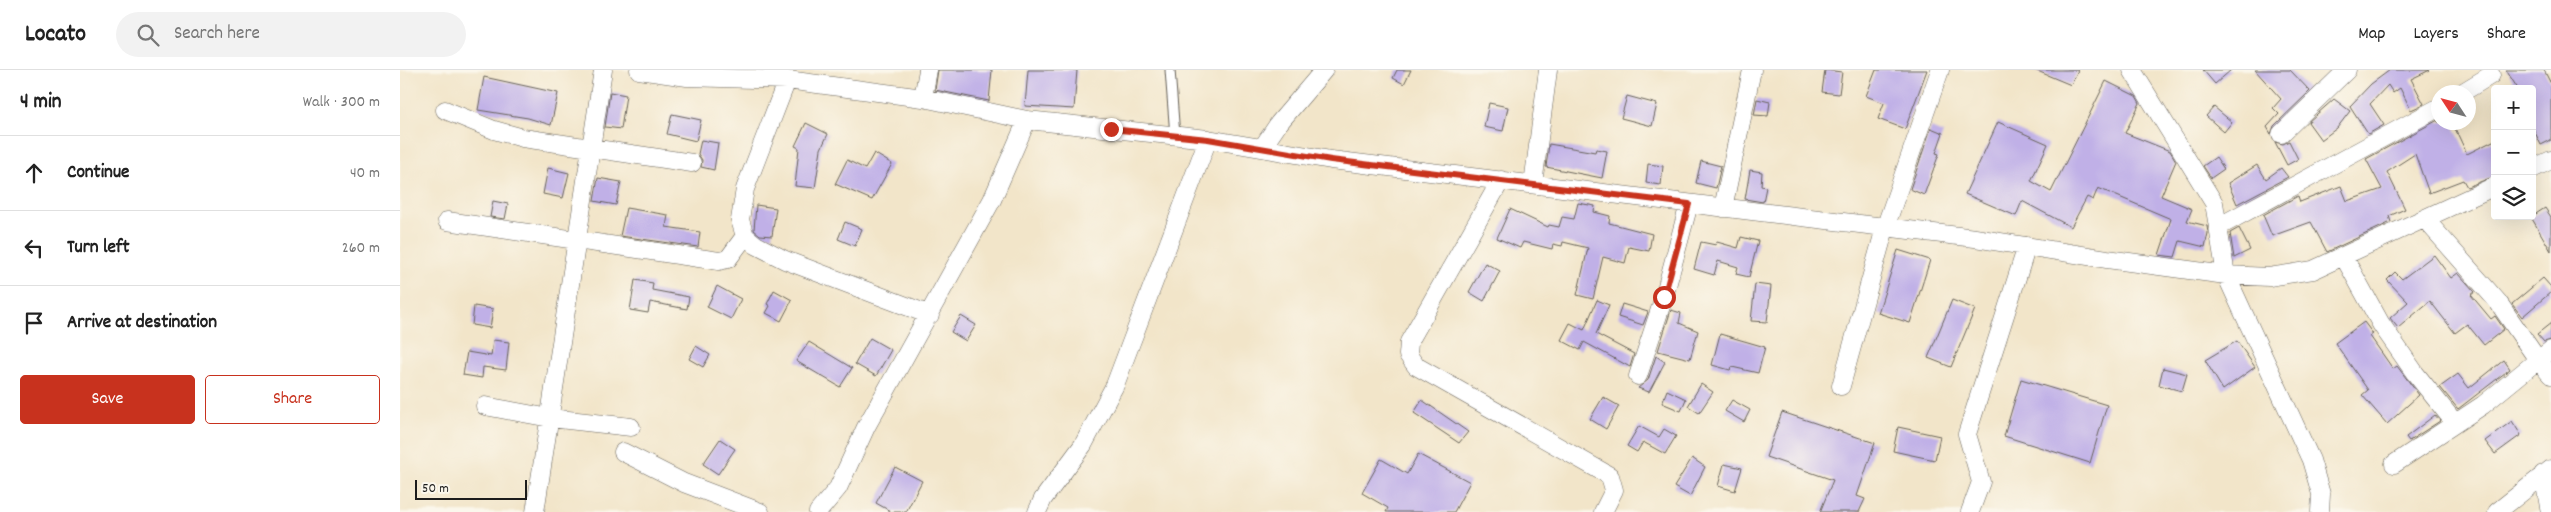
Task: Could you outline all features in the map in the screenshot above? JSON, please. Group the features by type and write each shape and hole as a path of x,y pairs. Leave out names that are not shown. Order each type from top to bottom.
{"street":[{"path":"535,512 603,70"},
{"path":"639,70 688,77 727,74 787,80 923,98 1027,120 1208,139 1331,160 2027,246 2226,275 2268,277 2313,270 2491,188"},
{"path":"923,98 928,70"},
{"path":"1262,148 1279,123 1324,70"},
{"path":"1533,184 1548,70"},
{"path":"1723,208 1752,70"},
{"path":"1840,386 1885,228 1940,70"},
{"path":"2132,70 2214,203 2226,275 2311,460 2321,494 2320,512"},
{"path":"2281,134 2347,70"},
{"path":"2476,86 2492,78"},
{"path":"787,80 745,188 740,220 745,236 756,245 785,260 930,315"},
{"path":"445,110 494,130 523,138 692,164"},
{"path":"2218,227 2431,112"},
{"path":"818,512 838,488 866,427 930,315 992,200 1027,120"},
{"path":"1037,512 1043,500 1083,445 1115,385 1208,139"},
{"path":"1501,180 1409,342 1408,355 1416,366 1610,476 1614,490 1603,512"},
{"path":"1638,376 1664,297 1689,204"},
{"path":"2425,219 2545,355 2551,375"},
{"path":"448,221 718,261 728,259 745,236"},
{"path":"1970,512 1981,482 1967,434 2027,246"},
{"path":"2344,257 2381,324 2415,373 2455,424"},
{"path":"2394,464 2483,405 2545,355"},
{"path":"485,406 550,418 631,427"},
{"path":"623,452 684,483 760,512"},
{"path":"2497,512 2547,472"},
{"path":"2547,472 2550,512"}],"lane":[{"path":"1170,70 1176,136"}],"building":[{"path":"938,70 992,70 989,101 935,90"},
{"path":"1028,70 1077,70 1074,109 1025,106"},
{"path":"1397,70 1411,70 1404,84 1393,78"},
{"path":"1825,70 1842,72 1839,94 1822,92"},
{"path":"1876,70 1927,70 1905,129 1878,119 1884,103 1866,96"},
{"path":"2035,70 2078,70 2071,85"},
{"path":"2203,70 2231,70 2215,84"},
{"path":"2255,70 2290,70 2310,91 2274,126 2271,134 2267,127 2279,114 2273,108 2281,99"},
{"path":"2390,70 2430,70 2411,79 2424,104 2411,110 2400,88 2393,93 2388,85 2370,104 2384,125 2368,134 2350,106 2371,84"},
{"path":"2506,70 2544,70 2551,84 2551,140 2541,145 2536,134 2536,85 2515,85"},
{"path":"484,77 558,93 551,125 528,118 478,110"},
{"path":"2106,81 2136,96 2140,103 2125,133 2170,151 2176,161 2161,196 2192,209 2187,221 2207,226 2208,233 2205,247 2180,241 2175,257 2159,255 2171,219 2098,188 2093,200 2087,197 2071,227 2022,201 2016,216 1965,194 1998,122 2048,144 2031,181 2051,192"},
{"path":"610,92 626,95 621,129 605,127"},
{"path":"1627,96 1657,104 1652,126 1621,118"},
{"path":"1757,99 1770,102 1768,116 1754,115"},
{"path":"2334,99 2350,111 2337,128 2321,140 2308,122"},
{"path":"1489,103 1508,107 1503,131 1484,127"},
{"path":"2214,107 2232,122 2224,132 2206,116"},
{"path":"672,114 701,120 696,141 667,134"},
{"path":"806,123 828,134 821,149 815,188 795,186 799,148 795,146"},
{"path":"2431,124 2431,130 2456,130 2467,154 2491,142 2491,178 2467,187 2463,180 2429,193 2415,154 2387,172 2405,209 2389,216 2391,222 2327,252 2311,222 2272,236 2263,215 2298,196 2300,202 2341,186 2347,201 2382,189 2366,159"},
{"path":"1931,128 1943,133 1936,153 1939,154 1924,195 1910,189"},
{"path":"701,140 718,143 714,170 701,167 702,160 698,154"},
{"path":"2289,141 2298,159 2287,165 2275,142 2283,144"},
{"path":"1549,144 1595,152 1596,149 1607,151 1602,178 1546,167"},
{"path":"874,153 892,164 872,200 835,184 847,160 865,169"},
{"path":"2216,157 2224,169 2211,178 2203,166"},
{"path":"1701,161 1721,166 1716,188 1696,183"},
{"path":"1648,164 1663,166 1661,185 1646,183"},
{"path":"2257,165 2266,179 2281,168 2288,177 2237,204 2228,183"},
{"path":"548,168 569,173 563,198 543,194"},
{"path":"1750,170 1762,172 1761,186 1766,187 1763,202 1745,199"},
{"path":"598,178 621,182 616,205 594,201"},
{"path":"493,201 508,204 505,219 490,217"},
{"path":"1578,203 1595,206 1594,212 1610,216 1609,223 1652,234 1649,251 1629,247 1625,263 1603,257 1593,299 1577,295 1588,248 1563,242 1562,246 1553,244 1552,249 1523,242 1520,248 1497,238 1510,209 1548,227 1549,225 1559,227 1562,217 1574,219"},
{"path":"756,205 776,208 772,236 760,235 754,230"},
{"path":"626,208 668,215 666,227 700,232 698,247 620,236"},
{"path":"2545,208 2551,217 2551,251 2533,220 2536,220 2536,214"},
{"path":"845,222 862,229 855,246 838,239"},
{"path":"2239,228 2250,250 2234,258 2230,233"},
{"path":"1741,237 1758,241 1749,277 1736,274 1738,267 1718,261 1714,275 1694,269 1701,242 1716,245 1717,242 1738,248"},
{"path":"1898,250 1930,260 1910,323 1878,313"},
{"path":"2434,255 2451,278 2458,273 2475,292 2471,295 2491,319 2495,316 2504,329 2484,345 2467,324 2455,333 2430,301 2398,328 2390,318 2408,302 2387,280 2395,272 2402,279"},
{"path":"1485,263 1500,271 1484,301 1469,292"},
{"path":"2543,278 2551,287 2551,292 2522,317 2512,304"},
{"path":"635,280 653,283 652,290 689,297 687,309 650,302 648,313 630,310"},
{"path":"1755,284 1771,286 1767,322 1751,321"},
{"path":"717,286 741,299 731,319 707,307"},
{"path":"774,290 792,300 781,321 766,313 770,306 767,304"},
{"path":"1597,300 1609,305 1596,334 1634,354 1630,367 1584,342 1580,350 1561,340 1570,323 1584,330"},
{"path":"1952,300 1975,309 1951,367 1928,358"},
{"path":"1622,304 1648,312 1643,325 1618,317"},
{"path":"474,306 493,309 490,328 472,325"},
{"path":"1671,310 1681,313 1679,323 1698,331 1690,359 1658,351"},
{"path":"961,316 976,325 966,341 951,332"},
{"path":"2364,322 2373,334 2370,336 2393,369 2397,366 2419,395 2387,424 2362,395 2368,390 2335,343"},
{"path":"2551,323 2551,340 2544,342 2537,334"},
{"path":"1720,334 1765,347 1758,373 1732,367 1730,370 1712,365"},
{"path":"870,338 891,350 876,376 855,364"},
{"path":"493,340 509,342 506,370 483,367 482,378 463,375 467,352 491,356"},
{"path":"2237,341 2255,367 2223,390 2205,360"},
{"path":"809,342 852,368 840,387 796,361"},
{"path":"696,346 710,355 703,367 689,359"},
{"path":"1656,356 1665,362 1649,392 1638,388 1648,380"},
{"path":"2504,360 2510,369 2458,409 2440,387 2458,374 2469,388"},
{"path":"2163,368 2187,374 2182,391 2159,385"},
{"path":"2021,379 2107,405 2090,463 2004,436"},
{"path":"1701,384 1713,392 1699,413 1688,406"},
{"path":"1667,390 1686,399 1681,411 1662,403"},
{"path":"1603,397 1619,406 1606,429 1590,419"},
{"path":"1422,400 1468,432 1459,443 1414,413"},
{"path":"1732,400 1750,410 1744,422 1725,411"},
{"path":"1782,412 1875,443 1857,496 1865,499 1859,512 1820,512 1833,480 1766,457"},
{"path":"2435,415 2440,421 2409,441 2406,437"},
{"path":"2512,421 2521,435 2495,454 2485,441"},
{"path":"1639,426 1659,437 1664,429 1676,436 1665,454 1643,442 1637,452 1627,446"},
{"path":"1898,427 1940,436 1935,460 1893,451"},
{"path":"720,439 735,449 718,474 703,464"},
{"path":"1418,454 1470,482 1454,512 1386,512 1388,508 1362,493 1381,459 1407,474"},
{"path":"1692,458 1705,467 1690,496 1674,487"},
{"path":"1724,464 1742,468 1735,491 1718,486"},
{"path":"895,467 922,481 906,512 892,512 876,503"}],"route":[{"path":"1111,129 1208,139 1331,160 1689,204 1664,297"}]}
